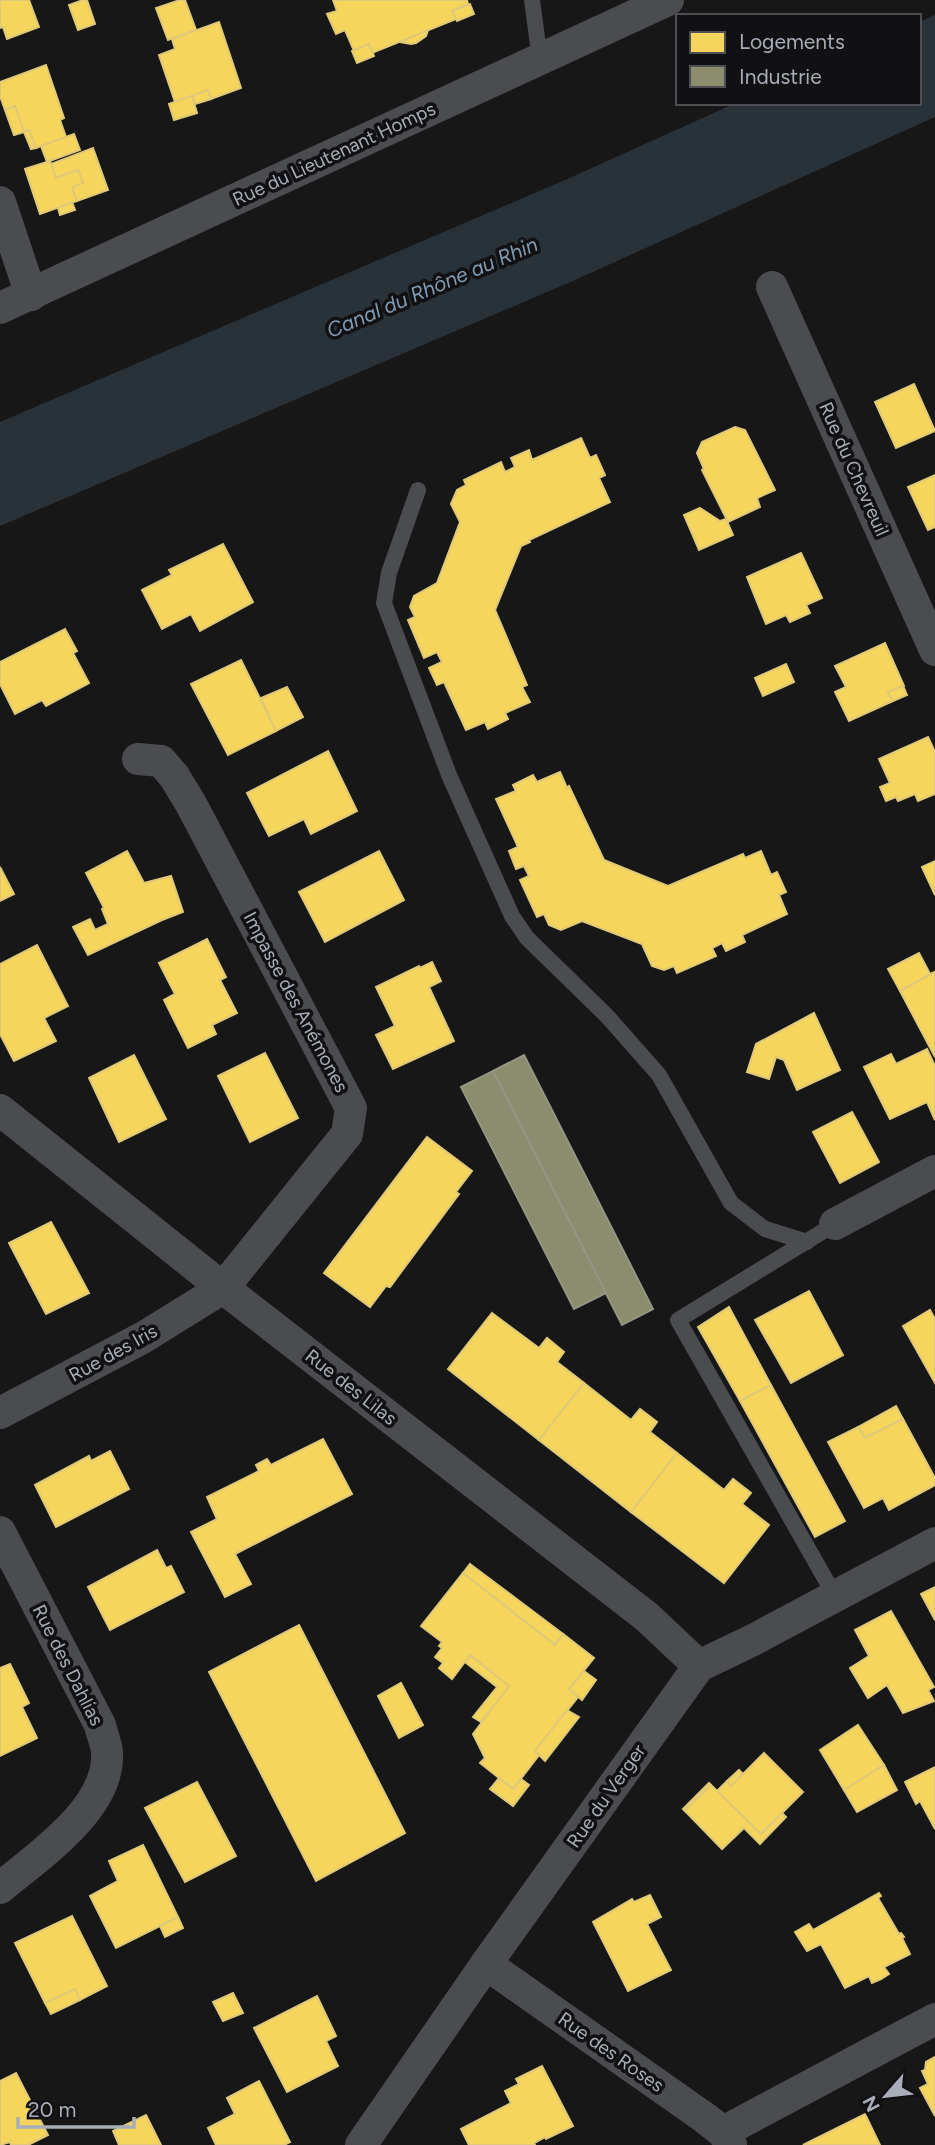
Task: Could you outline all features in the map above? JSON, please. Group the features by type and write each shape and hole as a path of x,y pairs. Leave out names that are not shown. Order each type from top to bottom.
{"street":[{"name":"Rue du Lieutenant Homps","path":"0,308 668,0"},
{"path":"0,202 31,295"},
{"name":"Rue du Chevreuil","path":"772,288 935,650"},
{"name":"Impasse des Anémones","path":"138,759 161,761 174,776 351,1108 347,1134 223,1288"},
{"name":"Rue des Lilas","path":"0,1110 223,1288 647,1617 699,1665"},
{"path":"835,1224 935,1171"},
{"name":"Rue des Iris","path":"0,1413 144,1337 223,1288"},
{"name":"Rue des Dahlias","path":"0,1532 100,1725 107,1751 105,1772 97,1793 85,1811 0,1888"},
{"name":"Rue du Verger","path":"361,2145 699,1665 935,1543"},
{"name":"Rue des Roses","path":"486,1964 727,2139"},
{"path":"727,2139 935,2019"}],"lane":[{"path":"532,0 540,60"},
{"path":"418,490 389,573 384,603 449,775 512,916 527,938 607,1016 659,1075 731,1203 765,1229 807,1242"},
{"path":"835,1224 678,1320 835,1597"}],"water":[{"name":"Canal du Rhône au Rhin","path":"935,15 935,117 575,280 0,526 0,422 565,180 732,105 921,105 921,21"}],"building: Logements":[{"path":"0,0 29,0 39,27 7,39 3,27 0,28"},
{"path":"87,0 95,24 78,30 69,5"},
{"path":"185,0 196,30 168,40 156,8"},
{"path":"333,0 467,0 468,4 452,11 456,19 372,53 369,44 354,51 345,30 336,34 327,14 337,11"},
{"path":"470,4 474,14 457,21 452,11"},
{"path":"219,22 241,88 211,99 208,90 175,102 159,55 175,49 172,39"},
{"path":"428,30 426,36 416,43 400,42"},
{"path":"369,44 374,56 357,63 352,51"},
{"path":"46,65 64,118 60,120 66,137 36,148 29,130 24,132 15,106 5,110 0,96 0,82"},
{"path":"208,90 211,99 195,104 192,96"},
{"path":"192,96 197,113 174,120 169,104"},
{"path":"15,106 24,132 14,135 5,110"},
{"path":"29,130 36,148 31,149 24,132"},
{"path":"74,134 80,150 47,162 41,146"},
{"path":"93,148 108,190 77,201 72,187 83,183 78,170 56,178 51,164"},
{"path":"50,161 56,178 78,170 83,183 72,187 77,201 40,214 25,169"},
{"path":"72,202 75,210 60,215 58,208"},
{"path":"914,384 935,431 896,448 875,402"},
{"path":"735,427 745,430 775,490 757,498 760,507 728,522 702,470 704,469 697,453 702,442"},
{"path":"581,438 590,458 596,455 605,475 599,478 610,502 521,546 495,610 527,685 522,687 530,702 505,713 508,719 488,729 485,722 466,730 444,682 437,685 429,668 442,662 437,652 424,658 408,620 415,617 410,607 414,596 437,583 460,522 451,504 457,490 466,485 464,480 501,462 505,472 515,467 511,458 529,450 532,460"},
{"path":"935,475 935,527 928,530 908,487"},
{"path":"700,508 720,521 726,519 733,535 699,550 684,515"},
{"path":"223,544 253,602 200,631 191,614 162,629 142,590 172,575 169,570"},
{"path":"801,553 822,598 806,605 810,613 790,622 786,615 766,624 747,577"},
{"path":"65,629 77,651 73,653 89,683 46,706 42,700 15,714 0,684 0,662"},
{"path":"885,643 904,686 888,692 893,701 849,721 835,692 846,687 835,666"},
{"path":"241,660 276,731 228,755 191,684"},
{"path":"786,664 794,682 763,696 755,678"},
{"path":"903,686 907,695 893,701 888,692"},
{"path":"287,687 303,717 276,731 261,698"},
{"path":"928,737 935,752 935,794 918,801 915,794 898,801 896,797 886,801 880,787 890,783 879,759"},
{"path":"328,751 357,811 311,834 304,819 269,836 247,793"},
{"path":"560,772 604,860 668,886 743,854 745,858 761,851 771,875 777,872 786,892 779,895 787,914 742,935 745,942 726,951 722,943 712,948 716,956 677,973 674,966 664,970 652,966 642,944 582,921 561,930 549,925 544,914 537,917 520,880 529,876 524,866 516,869 509,851 518,847 496,799 516,791 513,785 533,775 537,782"},
{"path":"127,851 144,883 171,876 183,912 88,955 73,927 90,919 95,930 108,924 102,909 104,908 86,873"},
{"path":"379,851 404,900 325,942 299,892"},
{"path":"935,861 935,895 922,867"},
{"path":"0,867 14,894 0,901"},
{"path":"207,939 226,977 220,980 237,1013 212,1025 216,1034 188,1048 164,1000 175,994 159,963"},
{"path":"37,945 68,1006 44,1018 56,1041 14,1061 0,1034 0,964"},
{"path":"919,953 930,974 935,972 900,991 888,969"},
{"path":"432,962 441,981 429,987 454,1041 393,1069 376,1035 395,1026 376,987"},
{"path":"935,972 935,1057 900,991"},
{"path":"814,1013 840,1070 797,1090 784,1060 776,1057 769,1079 747,1072 756,1044"},
{"path":"927,1049 935,1066 935,1120 927,1102 890,1119 864,1067 891,1054 896,1064"},
{"path":"265,1053 298,1118 250,1142 218,1076"},
{"path":"134,1055 166,1119 119,1142 89,1078"},
{"path":"852,1112 879,1162 840,1183 813,1132"},
{"path":"427,1137 472,1171 456,1192 459,1194 390,1287 386,1286 370,1307 324,1273"},
{"path":"51,1222 89,1293 46,1314 9,1243"},
{"path":"809,1291 843,1355 791,1383 755,1320"},
{"path":"729,1307 771,1385 740,1401 698,1327"},
{"path":"930,1310 935,1319 935,1383 903,1326"},
{"path":"492,1313 539,1348 547,1338 564,1352 557,1362 584,1383 539,1440 448,1369"},
{"path":"584,1383 631,1420 640,1409 657,1422 650,1432 677,1453 631,1512 539,1440"},
{"path":"771,1385 845,1521 815,1537 740,1401"},
{"path":"896,1406 903,1419 865,1438 858,1427"},
{"path":"903,1419 935,1478 935,1485 889,1510 883,1498 864,1508 828,1442 858,1427 865,1438"},
{"path":"323,1439 352,1494 235,1554 251,1584 225,1597 191,1532 217,1519 207,1497 259,1471 256,1465 267,1459 271,1465"},
{"path":"110,1451 129,1489 56,1527 35,1485 89,1456 91,1461"},
{"path":"677,1453 724,1490 733,1479 751,1493 742,1504 769,1525 724,1583 631,1512"},
{"path":"157,1550 166,1568 171,1566 184,1592 110,1630 88,1587"},
{"path":"470,1564 563,1634 555,1645 463,1573"},
{"path":"463,1573 555,1645 563,1634 594,1658 569,1689 578,1697 535,1751 539,1755 513,1789 480,1763 485,1758 473,1734 509,1686 470,1655 452,1679 439,1668 443,1663 435,1657 442,1648 439,1646 442,1642 421,1626"},
{"path":"935,1587 935,1620 921,1594"},
{"path":"891,1611 934,1687 928,1690 934,1701 903,1713 887,1685 868,1698 850,1668 869,1656 855,1630"},
{"path":"299,1625 405,1833 316,1881 209,1672"},
{"path":"470,1655 509,1686 481,1722 473,1717 497,1687 465,1662"},
{"path":"10,1664 29,1703 22,1707 37,1738 0,1756 0,1668"},
{"path":"584,1671 596,1680 582,1700 569,1689"},
{"path":"401,1683 423,1725 399,1738 378,1696"},
{"path":"567,1710 579,1717 545,1761 535,1751"},
{"path":"858,1725 884,1765 844,1790 820,1750"},
{"path":"764,1753 803,1792 761,1834 717,1791 727,1781 731,1786"},
{"path":"884,1765 897,1790 857,1812 844,1790"},
{"path":"935,1767 935,1829 920,1801 916,1804 905,1782"},
{"path":"739,1770 743,1774 731,1786 727,1781"},
{"path":"499,1778 513,1789 521,1779 529,1785 513,1806 490,1789"},
{"path":"197,1782 236,1856 185,1882 145,1808"},
{"path":"709,1783 711,1785 685,1811 683,1809"},
{"path":"711,1785 761,1834 782,1813 786,1817 760,1844 744,1828 722,1849 685,1811"},
{"path":"143,1845 178,1917 116,1948 90,1896 118,1881 109,1861"},
{"path":"879,1893 881,1896 878,1898 899,1934 904,1937 902,1938 910,1954 884,1967 889,1974 881,1979 872,1983 869,1976 845,1988 821,1944 807,1951 795,1932 809,1924 813,1930"},
{"path":"650,1895 661,1917 647,1924 671,1970 628,1991 593,1922 632,1899 634,1902"},
{"path":"72,1916 107,1986 80,2000 75,1989 45,2003 15,1943"},
{"path":"178,1917 183,1928 165,1937 160,1926"},
{"path":"75,1989 80,2000 51,2014 45,2003"},
{"path":"233,1993 243,2013 223,2021 213,2002"},
{"path":"317,1996 336,2036 326,2041 338,2066 287,2092 254,2028"},
{"path":"935,2057 935,2116 920,2088 928,2084 922,2071 925,2070 926,2062"},
{"path":"542,2066 573,2126 546,2139 545,2137 534,2143 535,2145 469,2145 461,2129 511,2103 505,2091 519,2084 516,2079"},
{"path":"16,2073 48,2135 28,2145 11,2145 10,2142 0,2145 0,2081"},
{"path":"259,2081 290,2142 284,2145 216,2145 208,2128 235,2114 227,2098"},
{"path":"865,2114 880,2145 803,2145"},
{"path":"146,2115 161,2145 119,2145 113,2131"}],"building: Industrie":[{"path":"524,1055 653,1309 622,1325 493,1071"},
{"path":"493,1071 606,1293 574,1309 461,1087"}]}
